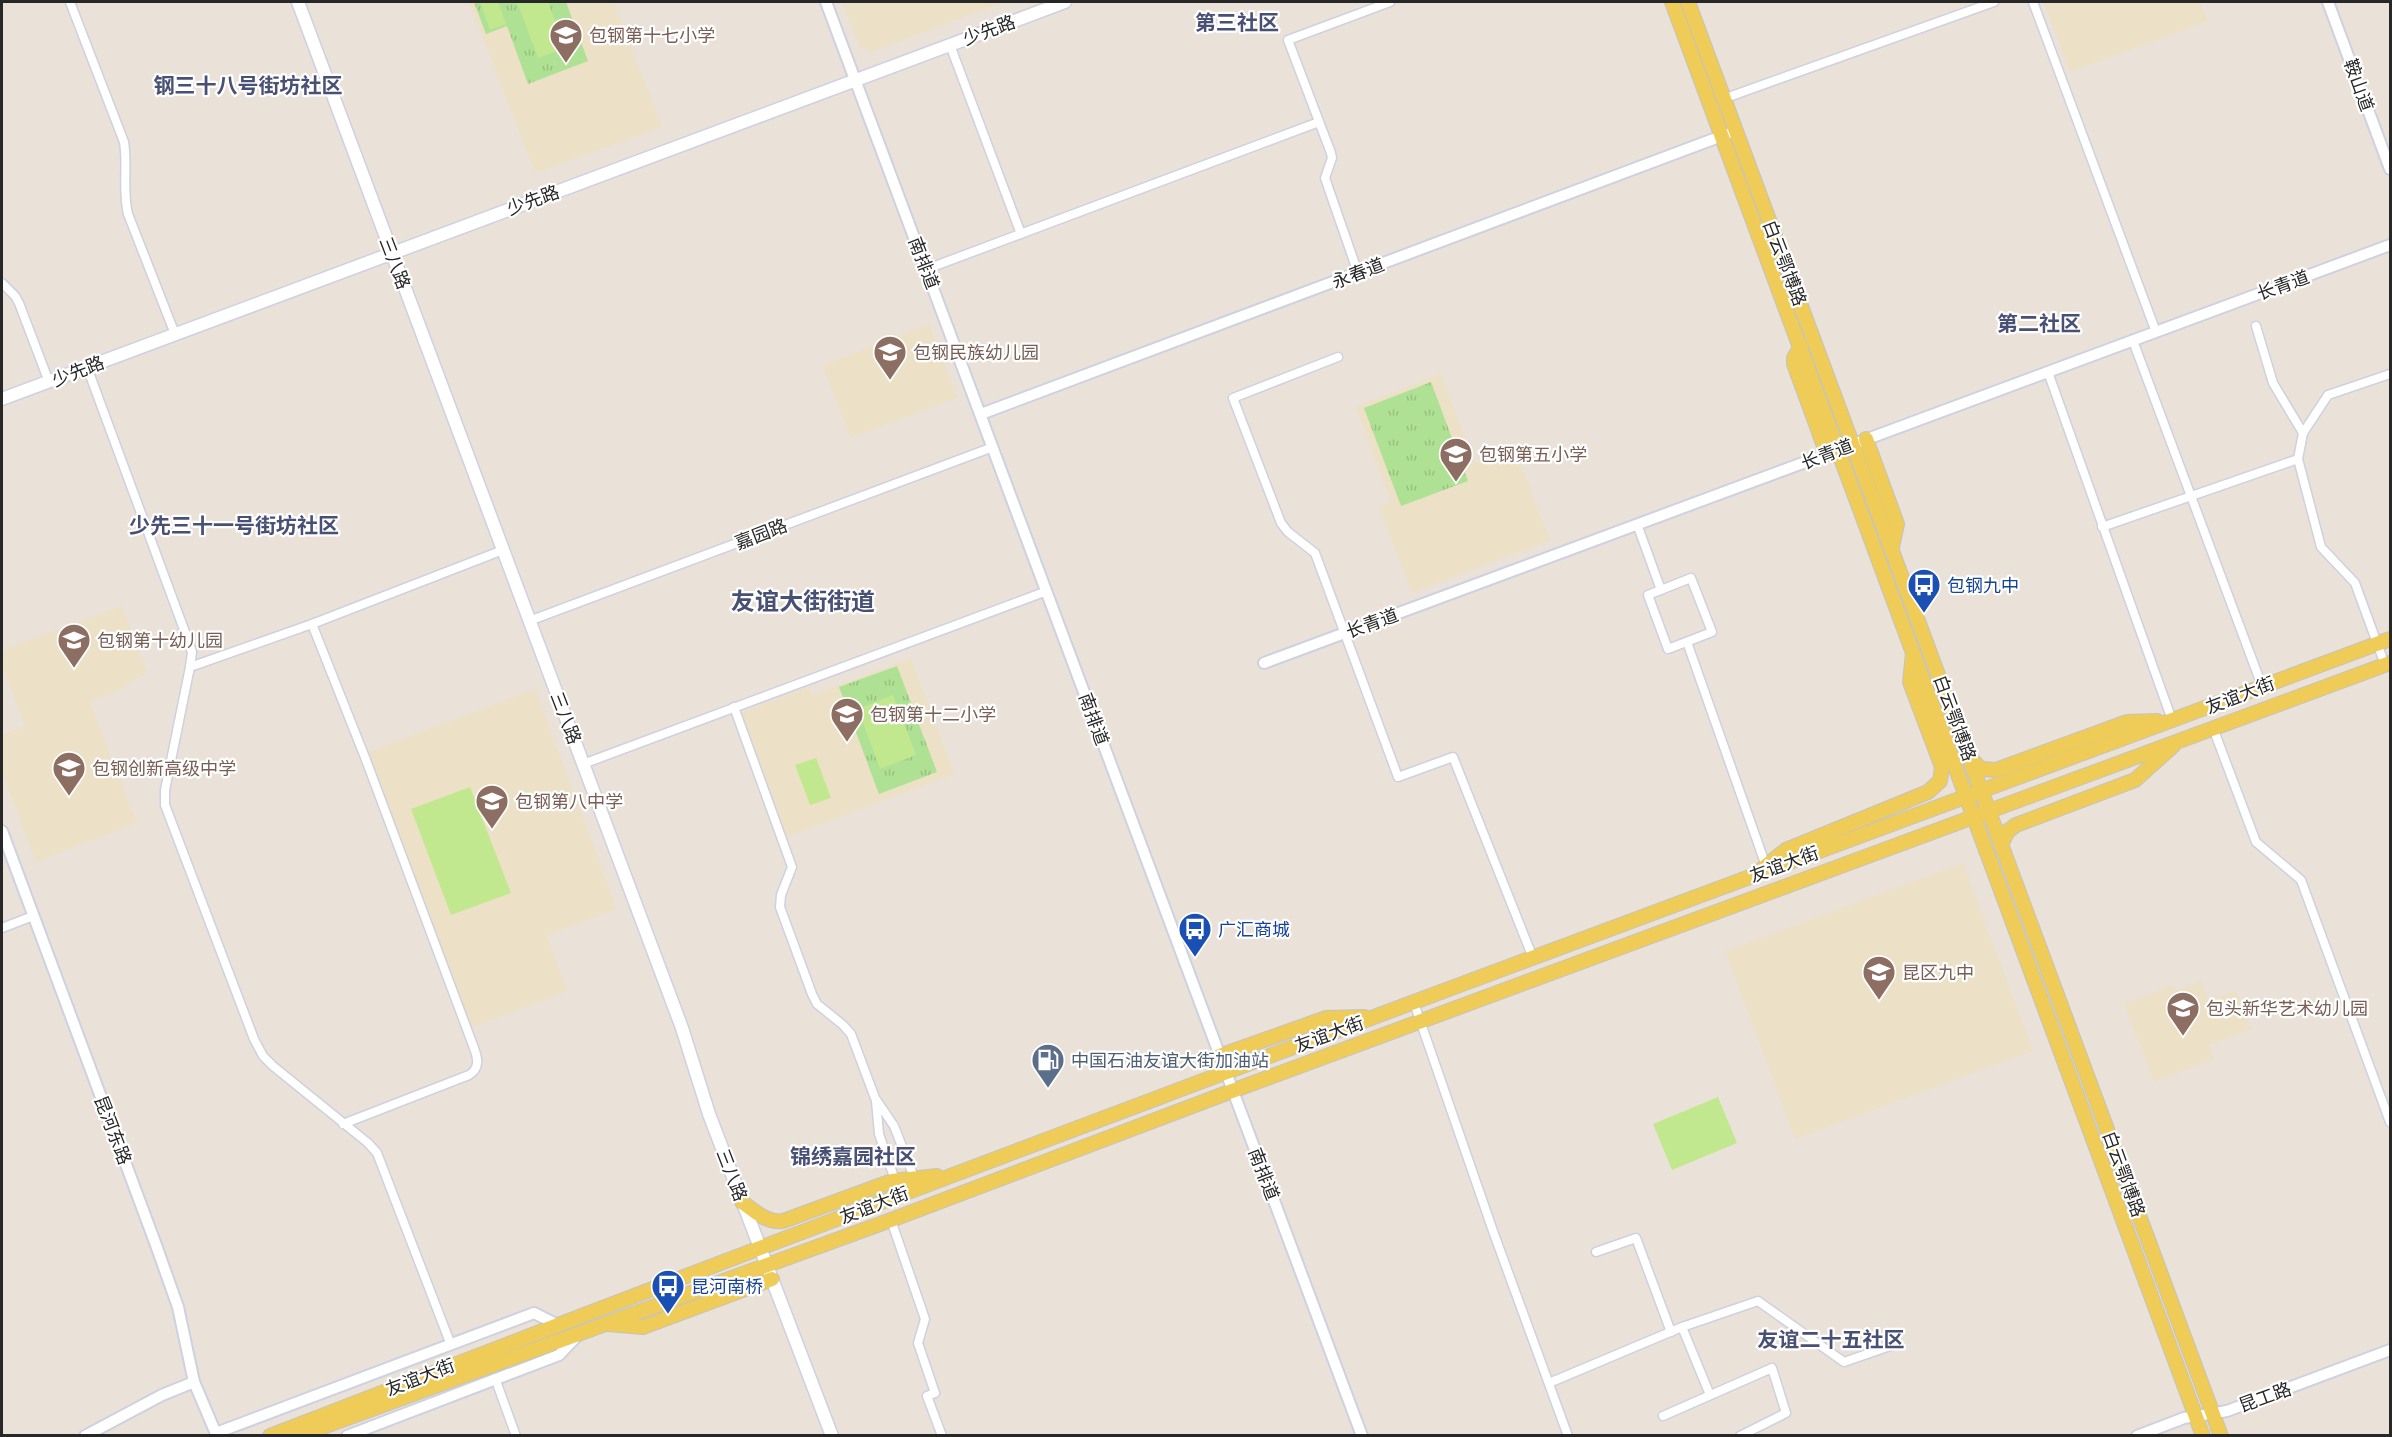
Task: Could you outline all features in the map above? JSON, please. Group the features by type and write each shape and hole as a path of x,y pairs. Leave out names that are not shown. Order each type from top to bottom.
{"main road":[{"name":"三八路","path":"298,2 682,1028 709,1114 832,1436"},
{"name":"少先路","path":"2,399 1065,2"},
{"name":"白云鄂博路","path":"1672,2 1860,441 1898,524 1892,547 2222,1436"},
{"name":"白云鄂博路","path":"1688,2 1723,99 1729,133 1801,346 1794,358 1794,364 1833,452 1914,651 2203,1436"},
{"name":"友谊大街","path":"298,1436 354,1408 556,1324 1225,1072 2391,639"},
{"path":"1754,876 1786,850 1928,792 1940,781 1942,767 1910,682 1914,651"},
{"name":"友谊大街","path":"270,1436 580,1334 2388,664"},
{"path":"1970,757 1981,769 1996,770 2127,722 2172,720"},
{"path":"2002,843 2008,831 2016,825 2135,780 2179,741"},
{"path":"1219,1056 1326,1018 1378,1016"},
{"path":"742,1202 763,1217 783,1221 895,1180 954,1174"},
{"path":"606,1324 643,1327 772,1279"}],"street":[{"path":"70,2 124,142 125,196 128,213 175,334"},
{"name":"南排道","path":"826,2 1362,1436"},
{"path":"1358,273 1326,185 1325,172 1332,158 1288,40 1390,2"},
{"path":"1723,99 1994,2"},
{"path":"2033,2 2156,332"},
{"name":"鞍山道","path":"2328,2 2391,169"},
{"path":"950,45 1021,234"},
{"path":"927,269 1319,122"},
{"name":"永春道","path":"981,414 1729,133"},
{"name":"长青道","path":"1264,663 2391,245"},
{"path":"2,282 20,303 49,381"},
{"path":"2256,326 2273,383 2302,433"},
{"path":"2133,341 2262,686"},
{"path":"1338,357 1233,398 1281,523 1288,532 1315,552 1398,777 1453,757 1533,958"},
{"path":"87,367 192,652 165,790 165,805 258,1048 273,1066 368,1143 378,1156 451,1345"},
{"path":"2048,372 2172,720"},
{"path":"2388,664 2376,644 2355,583 2321,547 2298,459 2302,433 2328,395 2391,374"},
{"name":"嘉园路","path":"530,621 993,447"},
{"path":"2102,527 2298,459"},
{"path":"1637,524 1661,590"},
{"path":"190,667 312,624 503,550"},
{"path":"1691,578 1712,632 1687,642 1668,649 1648,595 1691,578"},
{"path":"583,764 1047,591"},
{"path":"312,624 371,771 478,1063 476,1070 469,1075 342,1124"},
{"path":"1687,642 1766,866"},
{"path":"734,707 792,867 781,895 780,907 815,1000 849,1030 875,1098 894,1126 914,1177"},
{"path":"2213,728 2256,842 2301,880 2391,1122"},
{"name":"昆河东路","path":"2,831 172,1289 194,1382 217,1434"},
{"path":"2,928 33,916"},
{"path":"1414,1002 1493,1231 1568,1436"},
{"path":"875,1098 879,1134 895,1180"},
{"path":"891,1220 925,1318 918,1343 935,1393 927,1396 942,1436"},
{"path":"1596,1252 1636,1238 1671,1332"},
{"path":"1549,1383 1671,1332 1758,1301 1844,1362 1893,1345"},
{"path":"217,1434 534,1313 556,1324"},
{"path":"1682,1328 1710,1395"},
{"path":"346,1436 559,1355 580,1334"},
{"name":"昆工路","path":"2138,1436 2184,1418 2227,1411 2391,1350"},
{"path":"1663,1416 1772,1368 1786,1413 1740,1436"},
{"path":"495,1378 516,1436"},
{"path":"86,1436 162,1395 194,1382"}],"shaded area":[{"name":"包钢第十七小学","path":"469,2 614,2 662,127 535,173"},
{"path":"842,2 1005,2 871,52 860,47"},
{"path":"2044,2 2200,2 2208,21 2070,72"},
{"name":"包钢民族幼儿园","path":"929,324 957,398 850,438 823,365"},
{"name":"包钢第五小学","path":"1441,374 1475,463 1515,448 1550,540 1412,593 1379,507 1391,502 1355,407"},
{"path":"122,606 147,674 134,680 123,689 90,702 137,823 36,862 2,772 2,735 25,726 2,663 2,650"},
{"name":"包钢第十二小学","path":"911,658 954,774 787,837 740,713 809,687 813,695"},
{"name":"包钢第八中学","path":"535,689 617,909 547,935 567,991 469,1029 368,752"},
{"name":"昆区九中","path":"1963,863 2033,1051 1795,1139 1725,951"},
{"name":"包头新华艺术幼儿园","path":"2201,981 2209,1001 2236,991 2251,1029 2209,1045 2214,1059 2154,1082 2124,1004 2173,985 2176,991"}],"green space":[{"path":"474,2 566,2 588,61 528,84 507,26 486,34"},
{"path":"480,2 498,2 506,24 490,30"},
{"path":"517,2 548,2 565,48 538,58"},
{"path":"1431,382 1468,481 1401,506 1364,408"},
{"path":"897,666 937,772 879,794 839,687"},
{"path":"893,695 916,755 880,769 858,709"},
{"path":"816,758 831,798 810,805 795,765"},
{"path":"470,787 511,893 451,915 411,809"},
{"path":"1718,1097 1737,1143 1672,1170 1653,1124"}],"place":[{"name":"包钢第十七小学","path":"566,64"},
{"name":"包钢民族幼儿园","path":"890,381"},
{"name":"包钢第五小学","path":"1456,483"},
{"name":"包钢九中","path":"1924,614"},
{"name":"包钢第十幼儿园","path":"74,669"},
{"name":"包钢第十二小学","path":"847,743"},
{"name":"包钢创新高级中学","path":"69,797"},
{"name":"包钢第八中学","path":"492,830"},
{"name":"广汇商城","path":"1195,958"},
{"name":"昆区九中","path":"1879,1001"},
{"name":"包头新华艺术幼儿园","path":"2183,1037"},
{"name":"中国石油友谊大街加油站","path":"1048,1089"},
{"name":"昆河南桥","path":"668,1315"}],"district":[{"name":"第三社区","path":"1237,22"},
{"name":"钢三十八号街坊社区","path":"248,85"},
{"name":"第二社区","path":"2039,323"},
{"name":"少先三十一号街坊社区","path":"234,525"},
{"name":"友谊大街街道","path":"803,601"},
{"name":"锦绣嘉园社区","path":"853,1156"},
{"name":"友谊二十五社区","path":"1831,1339"}]}
